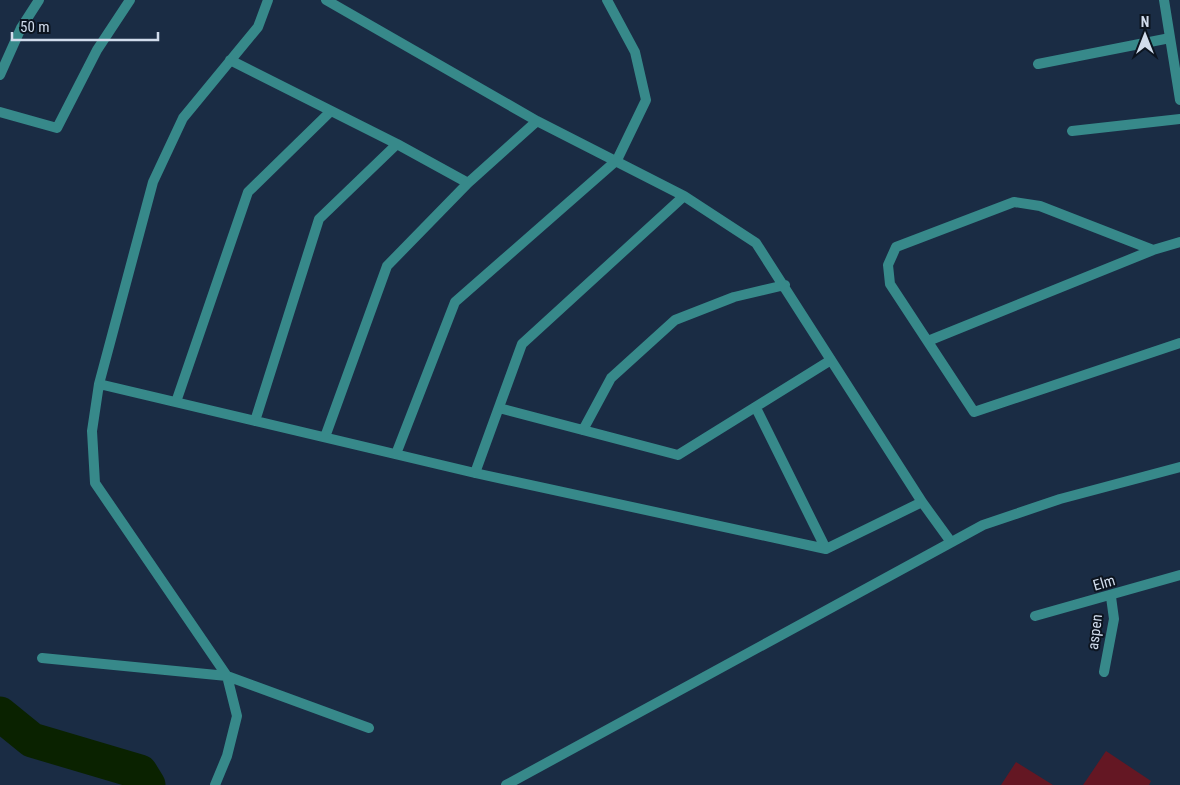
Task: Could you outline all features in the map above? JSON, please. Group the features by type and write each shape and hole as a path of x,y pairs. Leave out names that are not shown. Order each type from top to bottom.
{"street":[{"path":"0,75 21,28 39,0"},
{"path":"0,112 57,128 97,50 130,0"},
{"path":"215,785 227,756 237,716 227,676 95,483 92,431 99,384 153,182 183,118 258,27 268,0"},
{"path":"326,0 537,121 617,160 684,196 756,242 922,502 951,542"},
{"path":"396,454 455,302 617,160 646,100 635,52 607,0"},
{"path":"1164,0 1180,100"},
{"path":"1038,64 1170,38"},
{"path":"230,60 397,144 468,184"},
{"path":"176,402 248,192 331,111"},
{"path":"1072,132 1180,120"},
{"path":"325,437 387,266 468,184 537,121"},
{"path":"255,421 319,219 397,144"},
{"path":"475,473 522,344 684,196"},
{"path":"1153,250 1040,206 1014,202 896,247 888,265 890,284 974,412 1180,342"},
{"path":"928,341 1153,250 1180,242"},
{"path":"583,430 611,378 675,320 734,298 785,285"},
{"path":"499,408 678,455 831,360"},
{"path":"99,384 475,473 826,549 922,502"},
{"path":"756,408 826,549"},
{"path":"508,785 577,748 623,719 983,525 1052,502 1180,467"},
{"name":"Elm","path":"1035,616 1111,597 1180,576"},
{"name":"aspen","path":"1104,672 1114,619 1111,597"},
{"path":"42,658 227,676 369,728"}],"shaded area":[{"path":"1106,751 1151,781 1149,785 1083,785"},
{"path":"1016,762 1053,785 1001,785"}],"waterway":[{"path":"0,714 32,740 140,772 148,785"}]}
